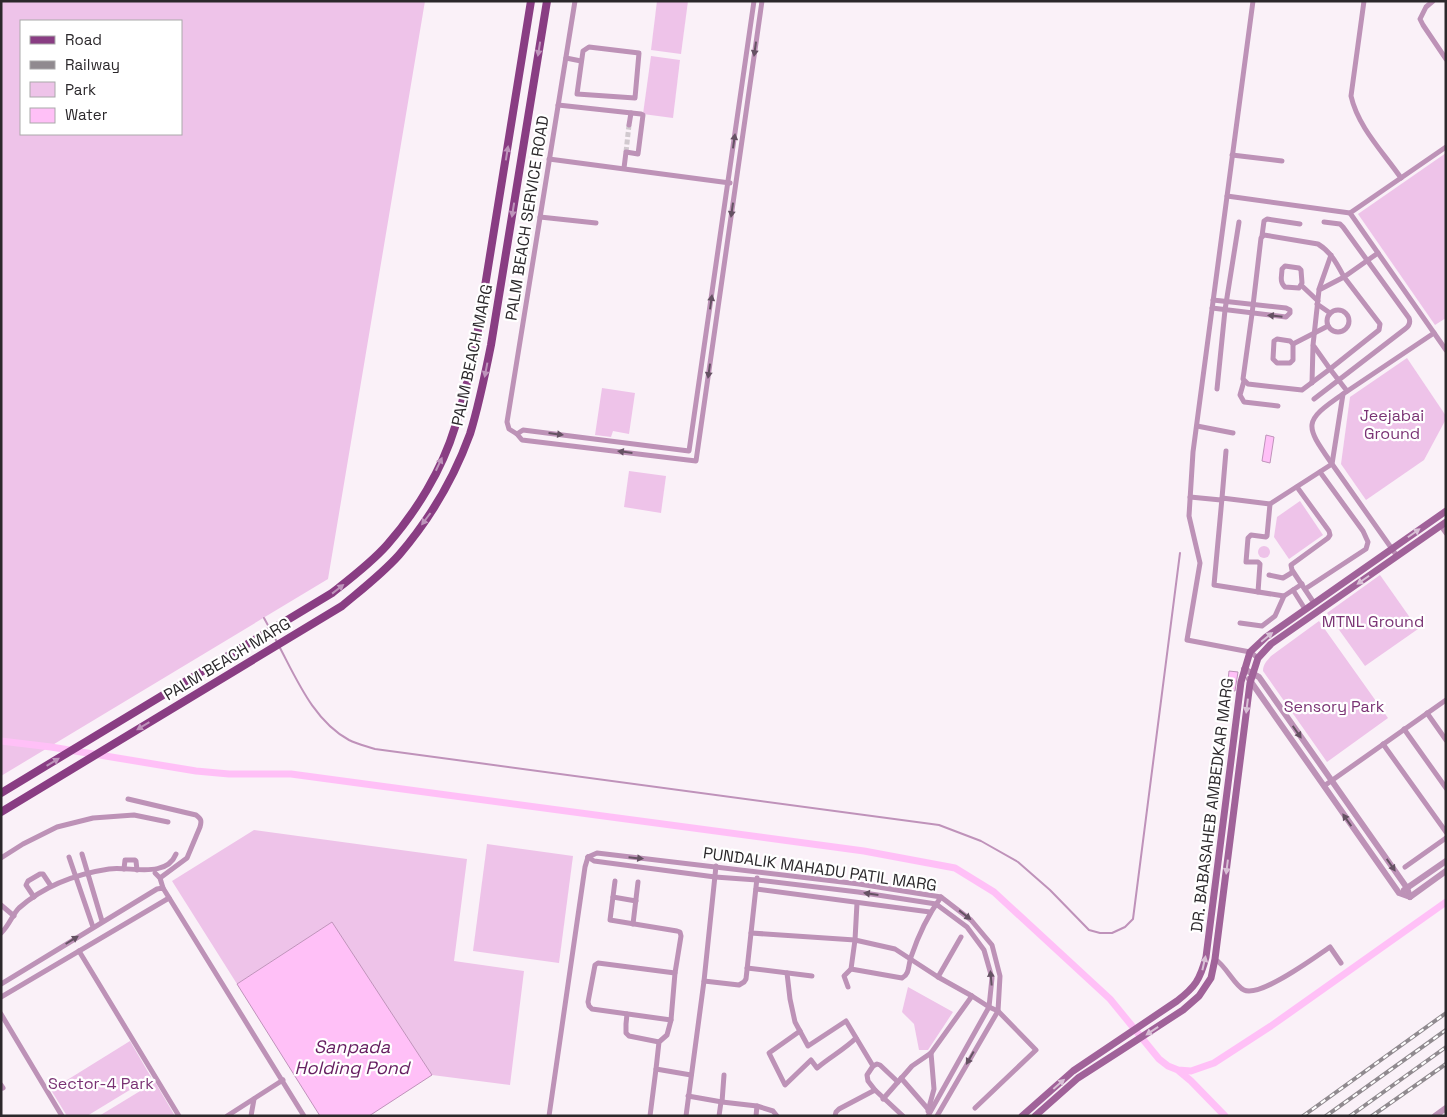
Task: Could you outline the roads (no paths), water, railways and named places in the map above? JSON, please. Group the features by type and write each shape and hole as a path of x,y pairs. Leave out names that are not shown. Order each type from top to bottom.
{"main road":[{"name":"PALM BEACH MARG","path":"1,793 332,593 364,567 386,545 418,503 439,467 455,429 466,390 476,342 531,1"},
{"name":"PALM BEACH MARG","path":"1,812 342,606 375,579 398,556 431,512 453,474 469,434 481,394 491,345 547,1"},
{"name":"DR. BABASAHEB AMBEDKAR MARG","path":"1022,1116 1073,1071 1177,1002 1191,990 1201,975 1206,958 1241,682 1250,652 1266,636 1446,511"},
{"name":"DR. BABASAHEB AMBEDKAR MARG","path":"1035,1116 1078,1078 1183,1010 1198,996 1211,978 1250,683 1258,658 1271,644 1443,524"},
{"path":"1222,833 1231,834"}],"street":[{"name":"PALM BEACH SERVICE ROAD","path":"517,434 508,429 507,422 575,1"},
{"path":"696,461 690,451 754,1"},
{"path":"696,461 762,1"},
{"path":"1253,1 1193,452 1189,516 1200,563 1187,640 1250,652 1258,658"},
{"path":"1364,1 1351,96 1354,110 1361,122 1401,178"},
{"path":"1432,1 1426,7 1420,19 1446,59"},
{"path":"589,48 639,53 635,98 577,94 581,61 583,52 589,48"},
{"path":"566,58 581,61"},
{"path":"558,105 642,115 638,154 626,152 624,168"},
{"path":"630,125 631,113"},
{"path":"1227,196 1350,213 1446,146"},
{"path":"1232,155 1282,161"},
{"path":"549,159 735,184"},
{"path":"1350,213 1446,350"},
{"path":"540,217 596,223"},
{"path":"1278,406 1244,402 1240,396 1244,381 1242,377 1264,221 1267,219 1300,224"},
{"path":"1217,389 1226,302 1239,222"},
{"path":"1314,399 1409,326 1410,322 1368,260 1340,224 1324,222"},
{"path":"1244,381 1248,384 1302,390 1379,330 1380,326 1344,277 1331,254 1318,244 1266,235 1262,236"},
{"path":"1319,290 1344,277 1378,253"},
{"path":"1312,383 1314,332 1319,290 1331,254"},
{"path":"1301,285 1298,288 1284,287 1281,283 1283,268 1287,266 1300,269 1302,272 1301,285 1330,313"},
{"path":"1212,308 1286,317 1290,313 1290,310 1286,308 1213,300"},
{"path":"1338,310 1344,312 1348,317 1349,324 1344,330 1341,332 1333,331 1328,326 1327,318 1330,313 1338,310"},
{"path":"1293,344 1328,326"},
{"path":"1397,556 1332,464 1314,436 1311,426 1314,417 1324,407 1434,333"},
{"path":"1275,340 1290,341 1293,344 1292,362 1274,362 1272,357 1275,340"},
{"path":"1190,497 1270,504 1332,464 1345,393 1330,368 1313,346"},
{"path":"1197,426 1233,433"},
{"path":"690,451 523,430 517,434 522,440 696,461"},
{"path":"1226,451 1214,585 1284,596"},
{"path":"1240,623 1262,626 1275,616 1284,596 1293,590 1303,587 1366,549 1368,542 1363,531 1320,472"},
{"path":"1297,487 1330,535 1293,563 1291,567 1314,603"},
{"path":"1258,592 1260,564 1259,562 1246,562 1247,545 1250,536 1267,536 1270,504"},
{"path":"1443,524 1446,533"},
{"path":"1269,575 1283,578 1293,572"},
{"path":"1293,590 1305,609"},
{"path":"1244,669 1258,677 1407,888 1410,897"},
{"path":"1244,669 1250,683 1399,894 1410,897"},
{"path":"1324,786 1446,700"},
{"path":"1427,713 1446,740"},
{"path":"1404,729 1446,788"},
{"path":"1383,744 1446,832"},
{"path":"128,799 196,815 202,822 187,858 160,878"},
{"path":"1,858 23,844 57,827 93,818 134,815 168,822"},
{"path":"1405,867 1446,838"},
{"name":"PUNDALIK MAHADU PATIL MARG","path":"588,857 597,853 716,866 859,884 941,897 971,920 992,945 1000,976 998,1011 937,1116"},
{"path":"82,854 102,922"},
{"path":"1,933 18,910 51,886 76,876 113,868 137,870 161,868 168,866 176,854"},
{"path":"549,1116 588,857"},
{"name":"PUNDALIK MAHADU PATIL MARG","path":"588,857 594,861 936,904 967,927 984,950 992,978 989,1008 927,1116"},
{"path":"70,858 93,928"},
{"path":"124,869 125,860 134,860 136,861 137,870"},
{"path":"1399,894 1446,860"},
{"path":"686,1116 704,981 716,866"},
{"path":"704,981 742,984 746,979 758,872"},
{"path":"1410,897 1446,872"},
{"path":"155,873 160,878 169,898 304,1116"},
{"path":"34,898 26,885 28,881 43,874 51,886"},
{"path":"615,881 610,920 680,932 681,936 675,973 671,1020 667,1035 659,1042 650,1116"},
{"path":"633,924 638,882"},
{"path":"1,984 157,889 163,888"},
{"path":"756,889 930,912"},
{"path":"613,897 636,901"},
{"path":"851,969 902,978 907,974 910,958 930,912 941,897"},
{"path":"1,997 169,898"},
{"path":"848,987 844,976 851,969 857,903"},
{"path":"1,905 14,916"},
{"path":"127,907 134,919"},
{"path":"751,933 855,940 895,950 989,1008 998,1011 1036,1050 975,1108"},
{"path":"938,977 961,937"},
{"path":"1215,959 1245,991 1260,989 1290,974 1330,947 1341,963"},
{"path":"79,951 179,1116"},
{"path":"45,957 52,967"},
{"path":"671,1020 598,1011 589,1006 595,965 675,973"},
{"path":"747,968 812,976"},
{"path":"787,973 794,1022 808,1046 846,1021 873,1066"},
{"path":"18,974 24,984"},
{"path":"883,1099 912,1066 931,1053 972,996"},
{"path":"1,1014 62,1116"},
{"path":"627,1014 626,1033 629,1036 659,1042"},
{"path":"800,1031 769,1053 785,1085 811,1060 817,1068 856,1038"},
{"path":"927,1116 934,1089 931,1053"},
{"path":"903,1116 874,1090 868,1081 866,1075 873,1066 880,1065 899,1080 928,1109"},
{"path":"656,1069 691,1075"},
{"path":"719,1116 724,1074"},
{"path":"227,1116 283,1080"},
{"path":"835,1116 839,1108 874,1090"},
{"path":"688,1096 757,1106 773,1111 777,1116"},
{"path":"251,1116 254,1099"},
{"path":"756,1116 757,1106"},
{"path":"1436,1116 1446,1108"}],"water":[{"path":"1266,435 1274,437 1270,463 1262,461"},
{"path":"1229,671 1238,672 1235,691 1227,690"},
{"name":"Sanpada Holding Pond","path":"332,922 432,1075 369,1116 320,1116 237,984"}],"waterway":[{"path":"279,646 300,686 316,711 337,732 358,744 375,749 939,825 981,841 1018,862 1050,890 1089,930 1100,933 1112,933 1125,927 1133,919 1180,553"},
{"path":"264,618 270,629"},
{"path":"272,633 277,642"},
{"path":"1,741 51,747 196,771 229,774 291,774 864,851 955,868 994,892 1110,999 1159,1059 1168,1066 1178,1070 1191,1071 1214,1063 1271,1026 1446,902"},
{"path":"1179,1071 1225,1116"}],"tunnel":[{"path":"626,152 629,125"}],"railway":[{"path":"1303,1116 1446,1013"},
{"path":"1326,1116 1446,1030"},
{"path":"1350,1116 1446,1047"},
{"path":"1372,1116 1446,1064"}],"park label":[{"name":"Jeejabai Ground","path":"1392,424"},
{"name":"MTNL Ground","path":"1373,621"},
{"name":"Sensory Park","path":"1334,706"},
{"name":"Sector-4 Park","path":"101,1083"}]}
